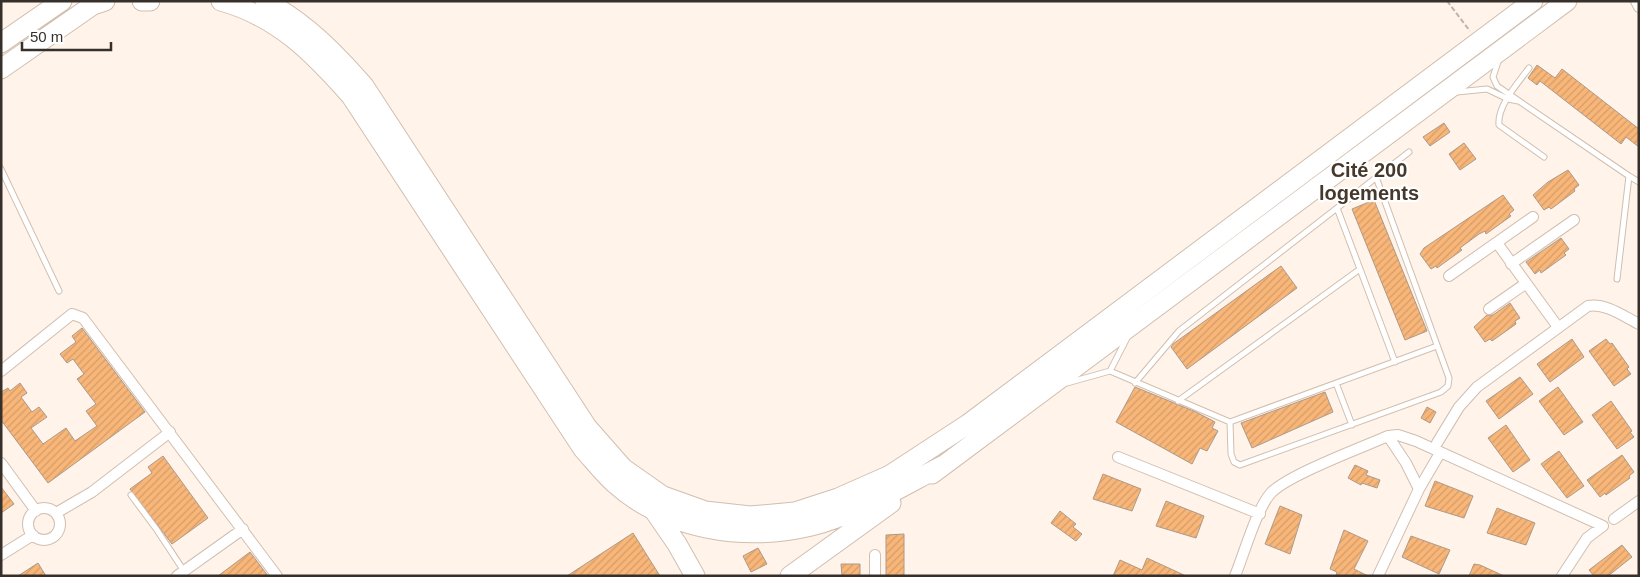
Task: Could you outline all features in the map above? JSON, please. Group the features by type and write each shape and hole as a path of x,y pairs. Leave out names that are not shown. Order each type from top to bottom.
{"highway":[{"path":"1,43 62,1"},
{"path":"1,69 93,5 105,1"},
{"path":"142,1 150,1"},
{"path":"221,1 240,7 279,26 319,60 351,96 583,449 614,484 655,512 690,524 724,532 768,534 812,526 858,508 942,466"},
{"path":"265,1 303,24 335,53 364,86 587,427 623,468 662,496 705,511 750,516 794,512 838,498 890,475 976,418 1533,1"},
{"path":"790,576 1048,388 1567,1"},
{"path":"655,512 677,544 695,576"}],"street":[{"path":"1636,1 1639,7"},
{"path":"1449,276 1533,217"},
{"path":"1512,264 1574,220"},
{"path":"1497,242 1558,327"},
{"path":"1489,309 1526,284"},
{"path":"1378,576 1459,407 1476,387 1588,306 1597,305 1639,324"},
{"path":"1,371 72,314 83,318 277,576"},
{"path":"56,513 92,492 170,432"},
{"path":"1388,436 1406,463 1419,489"},
{"path":"1235,576 1271,492 1286,481 1388,436 1406,437 1439,448 1603,526 1587,538 1562,576"},
{"path":"1118,456 1260,514"},
{"path":"1,463 36,511"},
{"path":"1614,519 1639,501"},
{"path":"46,508 56,513 60,529 53,538 42,540 33,535 28,525 32,514 46,508"},
{"path":"181,573 243,529"},
{"path":"1,555 33,535"},
{"path":"875,554 875,576"}],"lane":[{"path":"1501,50 1494,83 1509,96 1639,182"},
{"path":"1529,68 1509,96 1498,119 1498,125 1544,157"},
{"path":"1442,94 1479,88 1509,96"},
{"path":"1135,383 1179,331 1409,152"},
{"path":"1,168 58,291"},
{"path":"1617,278 1629,176"},
{"path":"1230,422 1230,454 1234,462 1240,465 1441,392 1448,386 1449,378 1376,177"},
{"path":"1337,208 1395,362"},
{"path":"1178,401 1360,269"},
{"path":"1110,371 1134,324"},
{"path":"1048,388 1110,371 1230,422 1437,346"},
{"path":"1336,383 1352,425"},
{"path":"131,496 181,573"}],"path":[{"path":"1447,1 1479,42"}],"building":[{"path":"1537,65 1555,78 1562,69 1639,129 1639,147 1626,137 1621,144 1540,81 1537,85 1528,78"},
{"path":"1444,123 1450,132 1430,146 1423,137"},
{"path":"1464,143 1476,159 1460,170 1449,154"},
{"path":"1568,170 1579,185 1574,189 1575,191 1551,209 1549,207 1544,210 1533,195 1548,182"},
{"path":"1503,195 1514,210 1509,214 1511,216 1486,234 1485,231 1479,234 1460,248 1462,250 1437,268 1436,266 1431,269 1420,254 1424,248"},
{"path":"1374,200 1427,331 1405,340 1352,209"},
{"path":"1561,238 1569,249 1564,253 1566,255 1541,273 1540,270 1535,274 1526,262"},
{"path":"1281,266 1297,288 1187,369 1171,347 1173,344"},
{"path":"1510,303 1520,318 1515,321 1516,324 1492,341 1490,339 1485,342 1474,327 1487,315 1493,315"},
{"path":"82,328 145,412 48,483 1,420 1,392 8,388 10,391 20,383 27,393 21,397 32,412 39,407 47,417 31,428 43,444 66,428 75,441 97,426 86,411 96,404 77,379 84,374 73,359 67,363 60,354 76,342 72,336"},
{"path":"1572,339 1584,357 1550,382 1537,364"},
{"path":"1606,339 1610,344 1612,343 1629,367 1627,369 1631,374 1614,386 1589,351"},
{"path":"1520,377 1533,394 1499,419 1486,401"},
{"path":"1135,387 1196,412 1215,422 1212,428 1218,431 1207,451 1200,448 1192,464 1116,422"},
{"path":"1558,387 1583,422 1564,435 1539,401"},
{"path":"1325,392 1333,412 1252,448 1241,423"},
{"path":"1611,401 1632,431 1630,432 1634,437 1617,449 1592,415"},
{"path":"1427,407 1436,412 1430,423 1421,418"},
{"path":"1506,425 1530,460 1513,472 1488,438"},
{"path":"1559,451 1584,486 1567,498 1541,464"},
{"path":"1622,455 1634,472 1629,476 1630,478 1606,495 1605,493 1600,497 1587,480"},
{"path":"163,456 208,518 172,544 130,489 152,473 148,467"},
{"path":"1355,465 1368,471 1366,475 1380,480 1377,488 1362,483 1361,485 1348,478"},
{"path":"1103,474 1141,489 1132,511 1093,499"},
{"path":"1435,481 1473,496 1464,518 1425,506"},
{"path":"1,487 14,504 1,513"},
{"path":"1166,501 1204,516 1196,538 1156,526"},
{"path":"1280,506 1302,515 1290,554 1265,544"},
{"path":"1497,508 1535,523 1526,545 1487,533"},
{"path":"1060,511 1076,524 1073,527 1082,534 1076,541 1051,523"},
{"path":"1344,530 1368,541 1354,569 1368,576 1336,576 1337,572 1330,569"},
{"path":"633,533 660,576 567,576"},
{"path":"904,534 904,576 886,576 886,535"},
{"path":"1411,536 1450,550 1439,574 1402,557"},
{"path":"1622,545 1632,557 1608,576 1594,576 1589,570"},
{"path":"758,548 767,564 751,572 743,556"},
{"path":"250,552 268,576 218,576"},
{"path":"1147,558 1186,576 1113,576 1120,560 1142,570"},
{"path":"38,563 46,576 18,576"},
{"path":"841,564 860,564 860,576 842,576"},
{"path":"1474,564 1480,565 1504,576 1469,576"}],"district":[{"name":"Cité 200 logements","path":"1369,182"}]}
